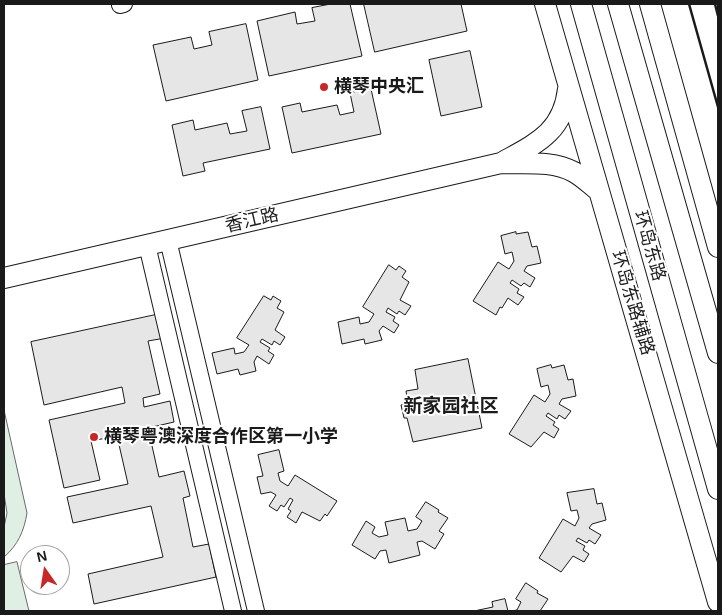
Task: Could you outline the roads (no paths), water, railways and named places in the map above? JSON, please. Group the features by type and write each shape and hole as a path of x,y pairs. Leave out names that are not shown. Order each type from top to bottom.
{"main road":[{"name":"环岛东路辅路","path":"545,4 568,89 690,500 718,602"},
{"name":"环岛东路","path":"581,4 718,489"},
{"name":"环岛东路","path":"618,4 718,353"},
{"path":"650,4 718,248"},
{"path":"501,163 538,142 553,128 564,110 568,89"},
{"path":"501,163 546,164 562,167 582,177 598,191"},
{"name":"香江路","path":"4,278 501,163"},
{"path":"690,500 718,551"}],"street":[{"path":"168,240 256,611"},
{"path":"147,245 233,611"},
{"path":"710,575 711,611"}],"place":[{"name":"横琴中央汇","path":"324,87"},
{"name":"横琴粤澳深度合作区第一小学","path":"94,437"}],"district":[{"name":"新家园社区","path":"451,407"}]}
